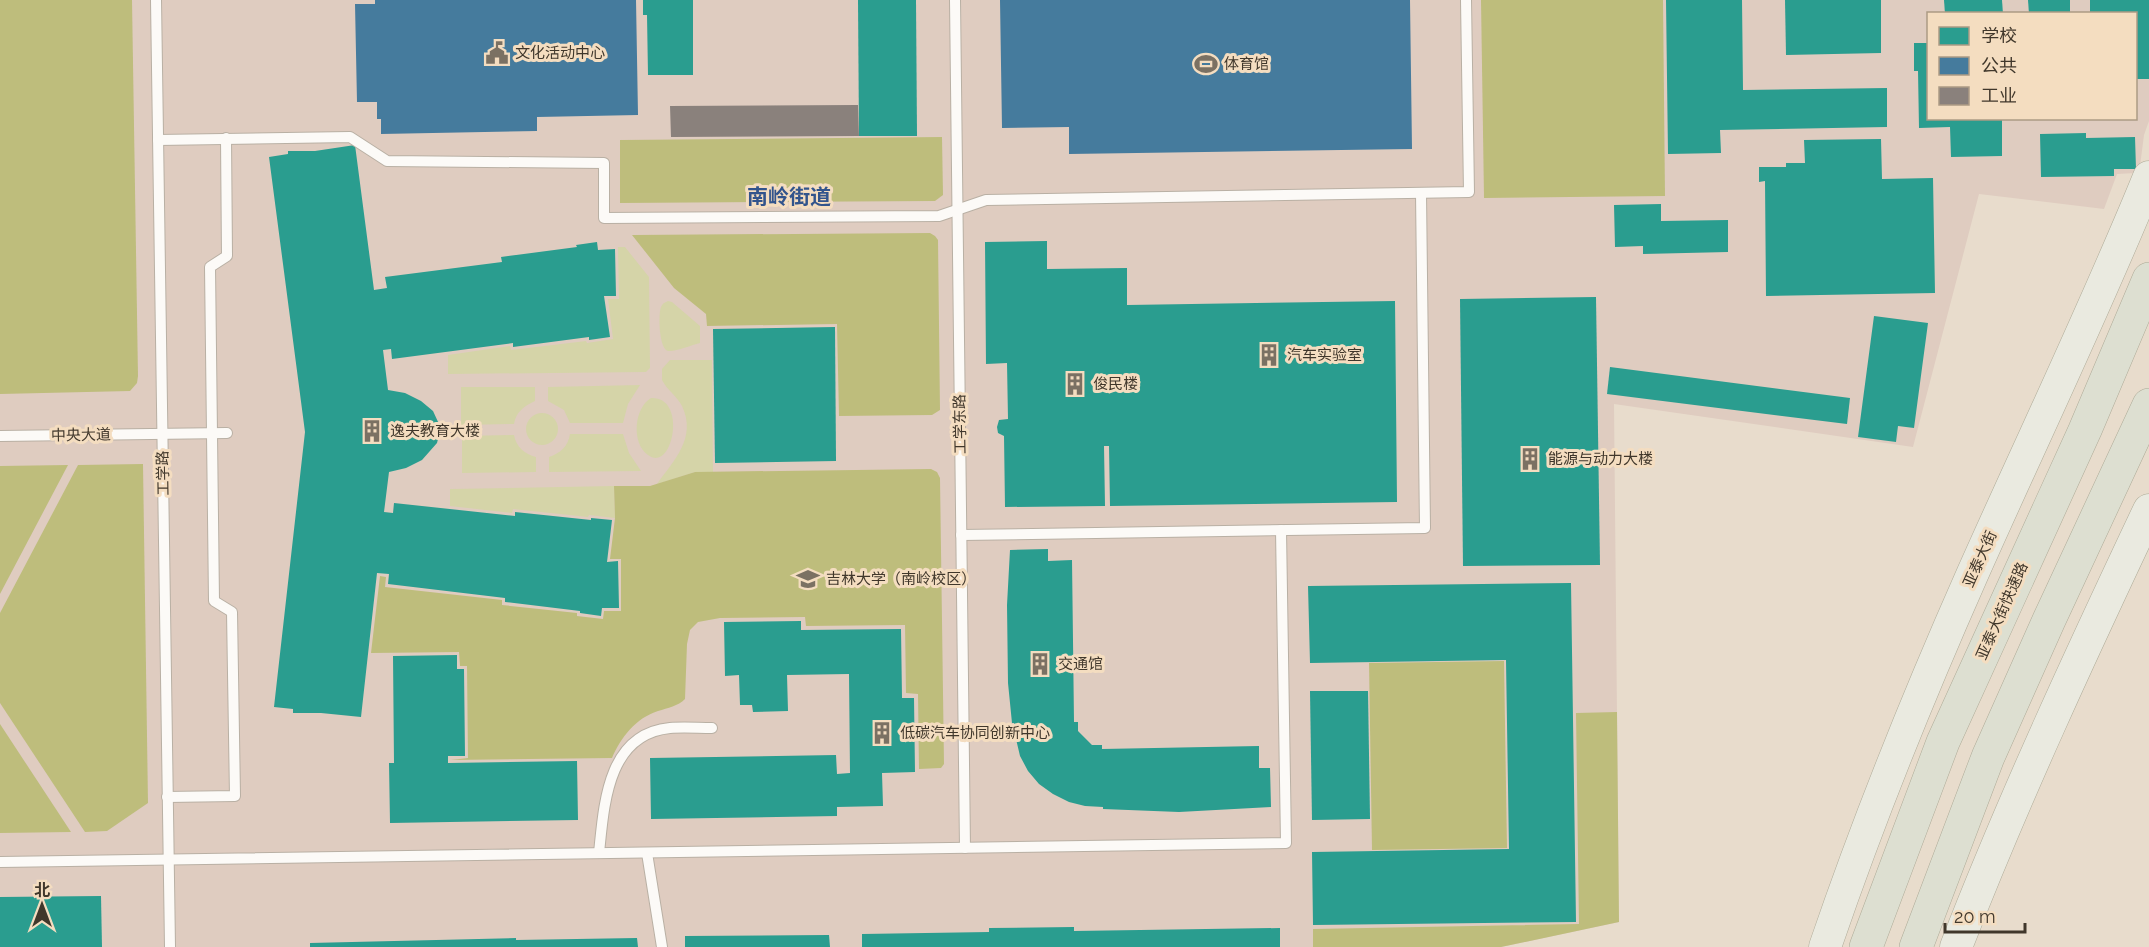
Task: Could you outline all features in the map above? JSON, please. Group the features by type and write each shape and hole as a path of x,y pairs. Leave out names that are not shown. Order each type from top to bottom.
{"highway":[{"name":"亚泰大街快速路","path":"1866,947 1943,742 2085,430 2149,279"},
{"path":"1916,947 1988,756 2149,405"}],"main road":[{"name":"亚泰大街","path":"1826,947 1910,721 1972,575 2113,265 2149,177"},
{"path":"1956,947 2015,803 2091,632 2149,510"}],"lane":[{"name":"工学路","path":"156,0 170,947"},
{"name":"工学东路","path":"955,0 965,848"},
{"path":"158,140 350,137 387,161 604,164 604,218 939,216 986,200 1469,192 1466,0"},
{"path":"168,797 235,796 232,612 214,601 210,267 227,256 226,138"},
{"path":"961,535 1425,528 1421,193"},
{"name":"中央大道","path":"0,436 227,433"},
{"path":"0,862 1286,843 1281,530"},
{"path":"599,853 604,803 614,770 625,752 638,740 669,728 712,728"},
{"path":"647,853 662,947"}],"shaded area":[{"name":"吉林大学（南岭校区）","path":"0,0 2149,0 2149,121 2144,135 2140,166 2135,173 2117,174 2104,209 1979,194 1913,447 1614,404 1619,922 1501,947 0,947"},
{"path":"0,0 132,0 138,376 137,383 130,391 0,394"},
{"path":"1481,0 1663,0 1665,196 1484,198"},
{"path":"942,137 943,195 935,201 620,203 620,140"},
{"path":"930,233 938,240 940,410 932,415 839,416 837,324 707,326 706,314 674,288 632,235"},
{"path":"143,464 148,803 107,831 85,832 0,703 0,613 78,465"},
{"path":"68,465 0,594 0,466"},
{"path":"931,469 937,472 940,478 944,764 941,768 919,769 918,694 906,693 905,625 806,626 805,617 720,618 698,622 690,630 687,644 685,699 676,705 650,714 636,723 620,743 612,758 451,760 468,758 467,666 460,666 459,652 371,653 380,576 386,577 385,587 502,600 502,605 577,613 577,616 603,619 604,611 621,611 621,559 610,559 615,518 614,486 650,486 695,472"},
{"path":"1504,661 1507,848 1372,850 1369,663"},
{"path":"1617,712 1619,922 1501,947 1313,947 1313,929 1579,924 1576,713"},
{"path":"0,724 71,832 0,833"}],"green space":[{"path":"618,247 625,247 649,277 650,368 646,372 448,374 448,355 510,346 511,350 613,339 608,299 619,299"},
{"path":"668,301 700,326 700,343 675,350 665,349 660,331 660,311 664,303"},
{"path":"670,360 712,360 713,472 695,472 657,484 682,448 687,428 682,406 662,380 662,369"},
{"path":"640,385 628,404 623,423 570,423 564,410 548,401 548,387"},
{"path":"461,387 535,387 535,401 521,410 514,424 461,425"},
{"path":"651,398 663,401 670,409 673,420 670,445 664,454 657,458 648,455 643,450 637,434 641,409"},
{"path":"542,413 553,418 558,429 553,440 542,445 531,440 526,429 531,418"},
{"path":"570,434 623,434 629,453 641,471 549,472 549,457 563,449"},
{"path":"514,435 522,449 536,457 536,472 462,473 462,436"},
{"path":"614,486 615,518 513,509 512,513 450,506 450,489"}],"building: 学校":[{"path":"643,0 693,0 693,75 648,75 647,15 643,15"},
{"path":"858,0 916,0 917,136 859,136"},
{"path":"1666,0 1742,0 1743,90 1887,88 1887,127 1720,130 1721,153 1668,154"},
{"path":"1785,0 1881,0 1881,53 1786,55"},
{"path":"1944,0 2002,0 2003,12 1945,12"},
{"path":"2028,0 2070,0 2070,12 2029,12"},
{"path":"2090,0 2149,0 2149,79 2137,79 2137,12 2090,12"},
{"path":"1914,43 1927,43 1927,120 2002,120 2002,156 1951,157 1950,127 1919,128 1918,71 1914,71"},
{"path":"2086,133 2086,138 2135,137 2136,169 2114,169 2114,176 2041,177 2040,134"},
{"path":"1881,139 1882,179 1933,178 1935,293 1766,296 1765,181 1759,182 1759,167 1786,167 1786,163 1805,163 1804,140"},
{"name":"逸夫教育大楼","path":"355,145 374,290 387,288 385,277 502,262 501,257 577,247 576,245 597,242 598,250 615,249 616,296 604,296 610,337 589,340 589,337 513,347 513,343 392,359 391,349 383,350 388,390 405,393 421,401 433,411 440,431 437,443 422,460 406,468 389,472 384,512 393,513 394,503 515,516 515,512 612,520 607,562 618,561 619,608 602,608 601,616 580,613 580,611 505,602 505,598 388,584 389,574 377,573 361,717 293,713 293,709 274,707 305,432 269,157 288,154 288,151 315,151"},
{"path":"1661,204 1661,221 1728,220 1728,252 1643,254 1643,246 1615,247 1614,205"},
{"name":"汽车实验室","path":"1047,241 1047,269 1127,268 1127,305 1395,301 1397,502 1110,506 1109,446 1104,446 1105,506 1005,507 1004,436 998,433 997,427 999,420 1008,419 1007,363 986,364 985,242"},
{"name":"能源与动力大楼","path":"1596,297 1600,565 1463,566 1460,299"},
{"path":"1874,316 1928,323 1914,428 1898,426 1896,442 1858,437"},
{"path":"835,327 836,461 715,463 713,329"},
{"path":"1610,367 1850,398 1847,424 1607,394"},
{"name":"交通馆","path":"1048,549 1048,561 1072,560 1074,722 1078,722 1078,731 1092,745 1102,745 1102,749 1259,746 1259,768 1270,768 1271,807 1179,812 1103,809 1103,807 1069,802 1039,784 1028,771 1020,756 1014,723 1012,723 1008,683 1007,605 1010,550"},
{"path":"1571,583 1576,922 1313,925 1312,852 1509,849 1506,660 1310,663 1308,586"},
{"name":"低碳汽车协同创新中心","path":"801,621 801,630 901,629 902,698 914,698 915,772 882,773 883,806 837,807 837,816 651,819 650,758 836,755 837,774 850,773 849,674 787,675 788,711 753,712 752,705 740,705 739,675 725,676 724,622"},
{"path":"457,655 457,669 464,669 465,756 448,756 448,763 577,761 578,820 390,823 389,763 394,763 393,656"},
{"path":"1310,691 1368,691 1370,819 1312,820"},
{"path":"101,896 102,947 0,947 0,897"},
{"path":"1074,927 1074,931 1280,928 1280,947 862,947 862,934 989,932 989,928"},
{"path":"829,935 830,947 685,947 685,936"},
{"path":"516,938 516,940 637,938 638,947 310,947 310,943"}],"building: 公共":[{"name":"文化活动中心","path":"375,0 636,0 638,115 537,117 537,131 381,134 381,119 377,119 377,102 357,102 355,4 375,4"},
{"name":"体育馆","path":"1000,0 1410,0 1412,149 1069,154 1069,127 1002,128"}],"building: 工业":[{"path":"858,105 859,136 671,137 670,106"}],"place":[{"name":"文化活动中心","path":"497,53"},
{"name":"体育馆","path":"1206,64"},
{"name":"汽车实验室","path":"1269,355"},
{"name":"俊民楼","path":"1075,384"},
{"name":"逸夫教育大楼","path":"372,431"},
{"name":"能源与动力大楼","path":"1530,459"},
{"name":"吉林大学（南岭校区）","path":"808,579"},
{"name":"交通馆","path":"1040,664"},
{"name":"低碳汽车协同创新中心","path":"882,733"}],"district":[{"name":"南岭街道","path":"789,196"}]}
